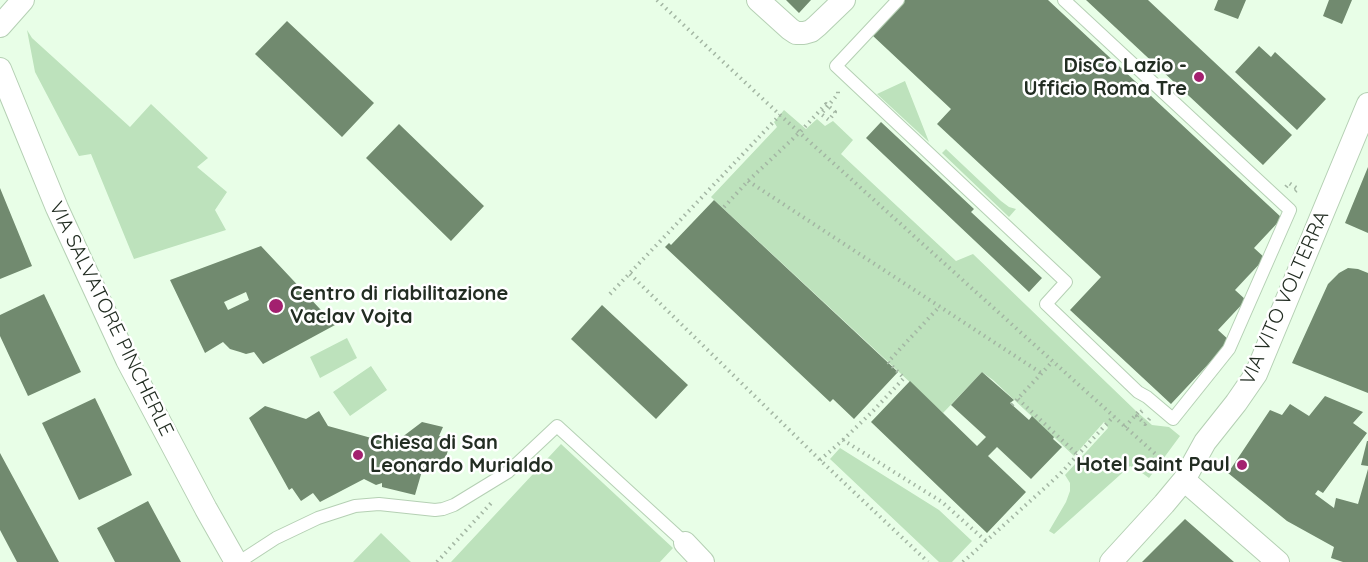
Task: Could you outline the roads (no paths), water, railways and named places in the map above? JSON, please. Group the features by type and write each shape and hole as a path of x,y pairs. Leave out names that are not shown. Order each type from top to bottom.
{"street":[{"path":"0,26 23,0"},
{"path":"759,0 796,33 811,31 844,0"},
{"name":"VIA SALVATORE PINCHERLE","path":"0,69 57,208 127,360 206,509 238,562"},
{"name":"VIA VITO VOLTERRA","path":"1111,562 1184,480 1205,442 1256,374 1368,104"},
{"path":"1184,480 1278,562"},
{"path":"685,543 703,562"}],"lane":[{"path":"898,0 836,66 1066,282 1046,304 1138,392 1173,419 1229,350 1290,210 1064,0"},
{"path":"238,562 270,540 318,518 355,506 379,504 435,510 454,505 508,472 557,426 685,543"}],"place":[{"name":"DisCo Lazio - Ufficio Roma Tre","path":"1199,77"},
{"name":"Centro di riabilitazione Vaclav Vojta","path":"276,306"},
{"name":"Chiesa di San Leonardo Murialdo","path":"358,455"},
{"name":"Hotel Saint Paul","path":"1242,465"}]}
